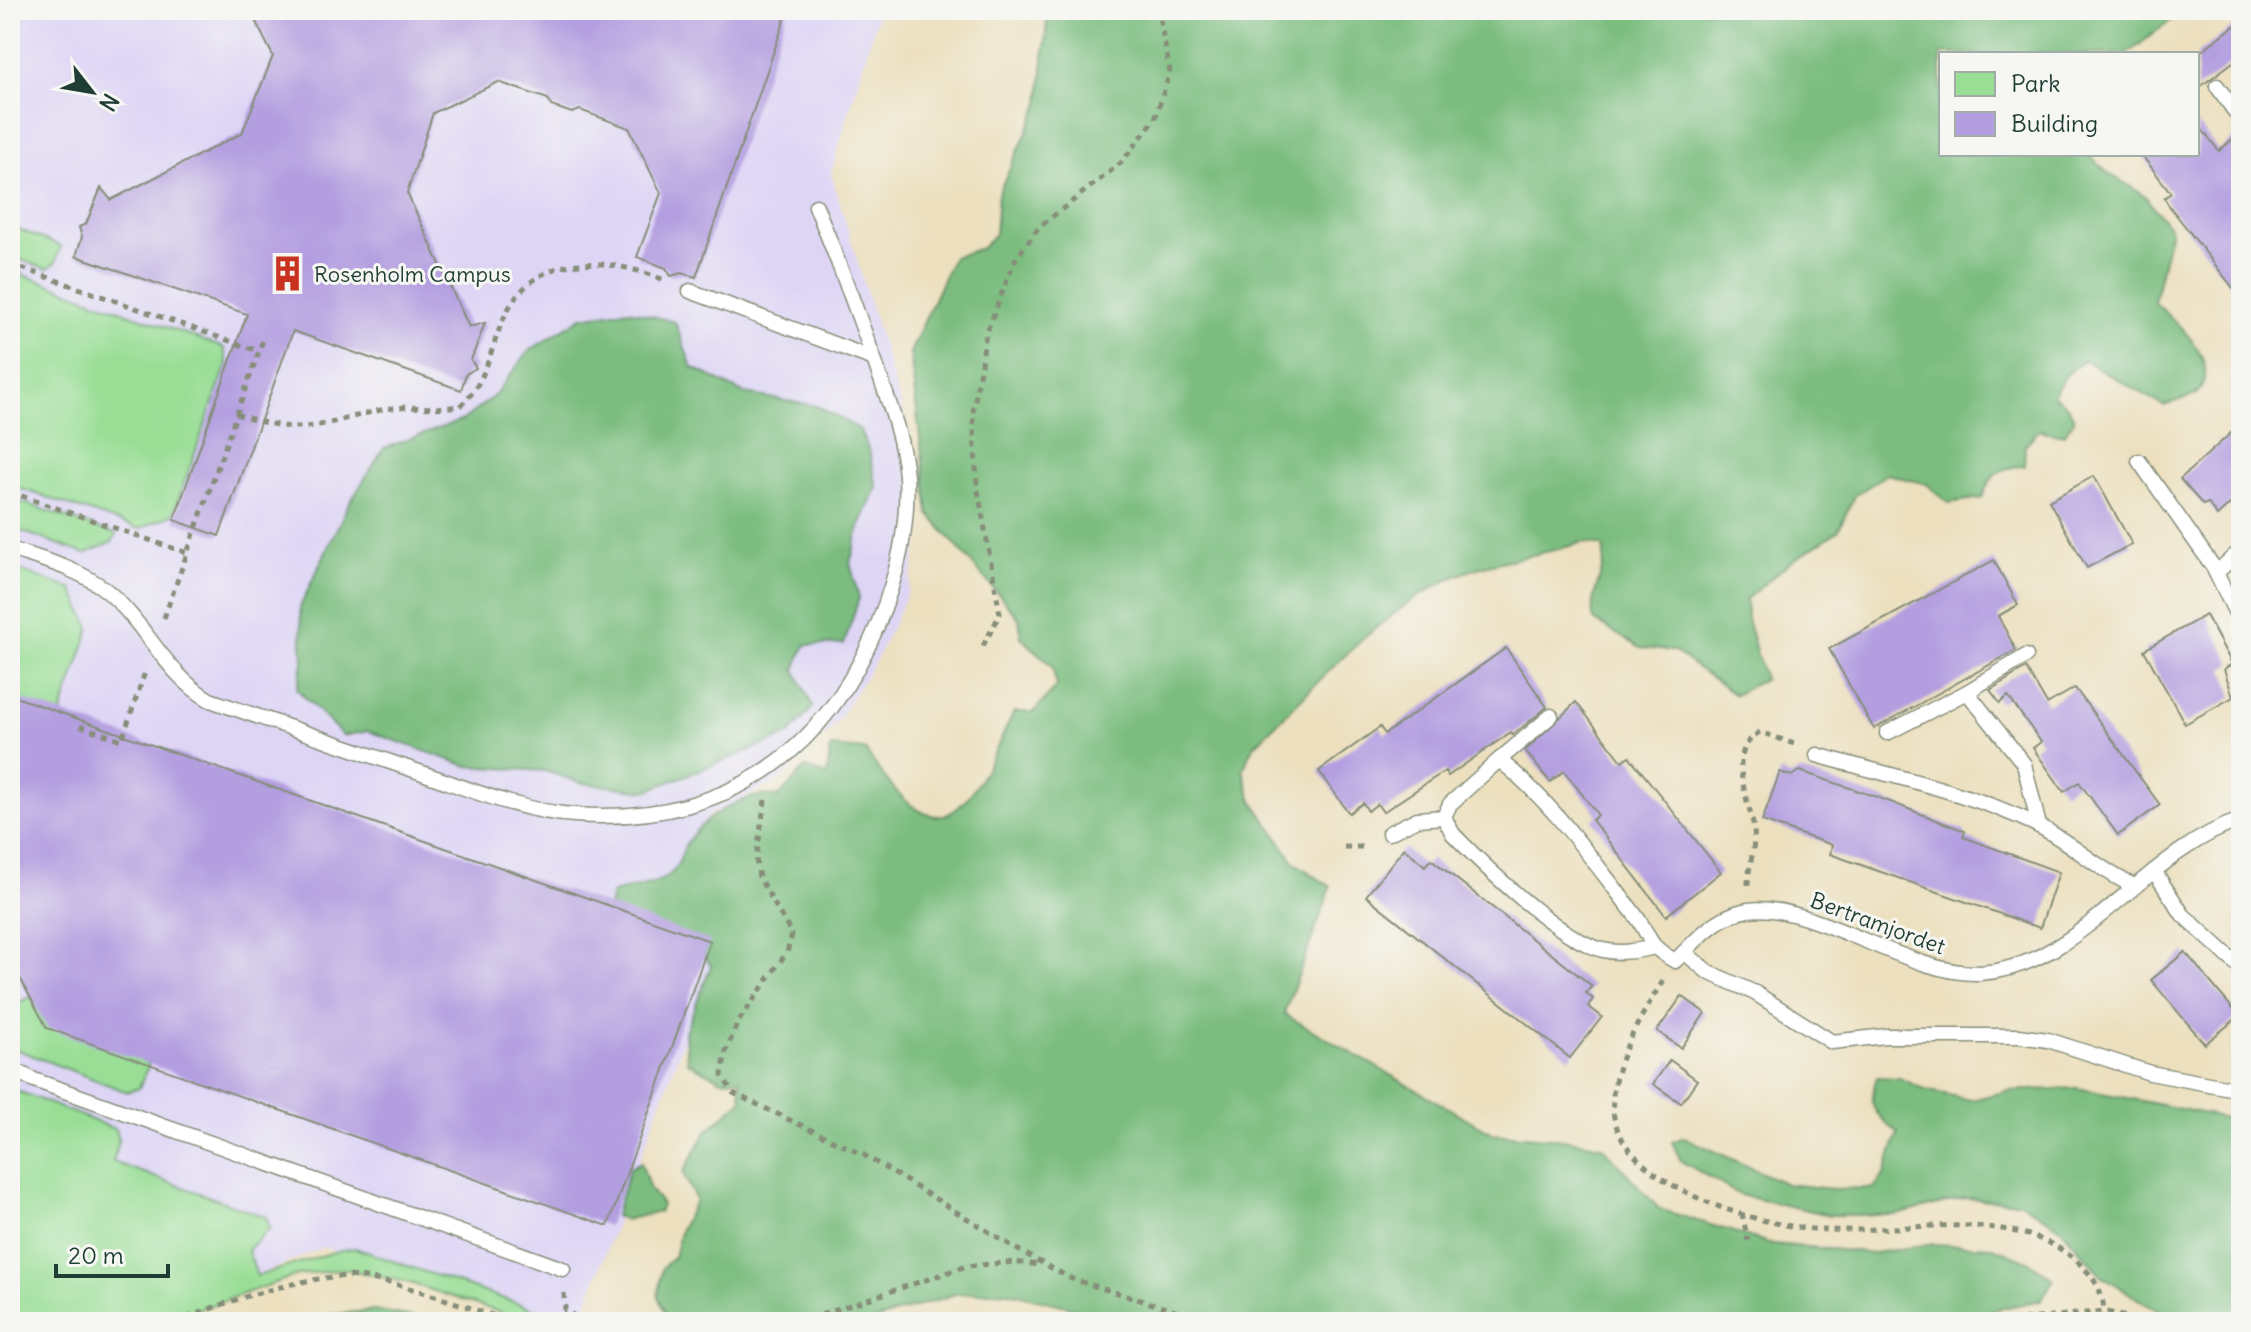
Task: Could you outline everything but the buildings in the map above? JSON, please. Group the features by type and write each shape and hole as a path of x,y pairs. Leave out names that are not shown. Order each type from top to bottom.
{"lane":[{"path":"2217,86 2241,120"},
{"path":"10,549 80,574 110,594 185,684 210,700 502,800 570,815 647,814 722,793 770,771 820,723 846,688 870,644 899,559 907,518 906,474 898,429 816,206"},
{"path":"690,291 874,359"},
{"path":"2139,461 2216,573 2241,623"},
{"path":"2216,573 2241,550"},
{"path":"1887,733 1967,692 2026,656"},
{"path":"1967,692 2024,764 2039,826"},
{"path":"1444,817 1450,804 1551,716"},
{"path":"1817,755 1900,776 1999,809 2039,826 2106,874 2134,886"},
{"path":"1499,760 1533,791 1626,904 1651,948"},
{"path":"1389,833 1417,819 1444,817"},
{"path":"1444,817 1453,834 1471,853 1554,923 1587,944 1616,952 1651,948 1680,957 1755,993 1832,1042 1886,1036 2019,1036 2048,1040 2150,1073 2241,1090"},
{"name":"Bertramjordet","path":"1748,910 1792,915 1941,971 1977,973 2012,969 2046,955 2176,852 2216,828 2241,820"},
{"path":"2154,871 2183,915 2241,968"},
{"path":"1680,957 1715,923 1748,910"},
{"path":"10,1068 34,1080 563,1269"}],"path":[{"path":"983,646 1000,614 976,470 973,412 986,334 1015,260 1038,228 1122,162 1155,119 1170,72 1158,10"},
{"path":"236,414 272,427 309,430 389,409 460,406 485,376 503,318 519,295 546,273 577,263 599,261 636,268 690,291"},
{"path":"10,264 258,351"},
{"path":"196,528 264,337"},
{"path":"10,492 187,553"},
{"path":"1748,910 1748,862 1754,831 1740,763 1743,747 1752,737 1760,732 1775,738"},
{"path":"770,771 756,859 759,877 789,928 791,943 738,1022 726,1051 722,1075 733,1093 746,1102 864,1155 1072,1279 1211,1322"},
{"path":"1680,957 1655,994 1619,1069 1613,1098 1615,1123 1626,1147 1649,1171 1685,1192 1742,1213 1825,1230 1938,1225 2026,1234 2072,1255 2100,1291 2104,1311"},
{"path":"1742,1213 1748,1241"},
{"path":"799,1322 967,1266 1014,1262 1044,1265"},
{"path":"176,1322 298,1282 338,1276 380,1282 514,1322"},
{"path":"2000,1322 2104,1311 2145,1322"},
{"path":"575,1316 584,1322"}],"shaded area":[{"path":"10,10 879,10 831,173 914,450 922,526 908,592 876,660 834,726 780,780 708,816 668,912 722,936 580,1322 554,1322 324,1247 242,1282 10,1322"}],"green space":[{"path":"1048,10 2184,10 2130,52 1939,52 1939,156 2090,156 2108,173 2144,195 2171,229 2154,302 2187,335 2201,355 2205,376 2197,394 2164,406 2084,360 2066,375 2053,395 2069,408 2074,420 2064,435 2039,430 2025,445 2024,466 2002,470 1988,484 1982,498 1948,503 1927,484 1887,474 1854,496 1838,531 1789,563 1746,599 1747,619 1764,679 1735,695 1674,651 1640,648 1594,620 1593,601 1603,565 1603,546 1583,542 1469,571 1426,591 1399,609 1348,652 1254,746 1243,770 1251,798 1295,863 1331,887 1284,1014 1494,1134 1563,1139 1602,1146 1659,1209 1772,1244 1875,1253 1931,1244 1993,1247 2028,1261 2054,1279 2041,1300 1936,1322 1132,1322 1005,1291 955,1294 869,1322 682,1322 666,1315 658,1296 662,1268 674,1257 681,1228 696,1200 683,1173 707,1131 742,1100 740,1079 722,1080 687,1062 685,1032 711,966 700,950 608,912 612,893 670,875 696,832 728,807 754,797 779,797 805,768 827,775 831,747 865,750 893,787 916,808 935,816 953,812 983,775 1014,712 1034,712 1057,686 1052,666 1021,637 1019,618 929,514 910,353 953,257 982,248 995,234 998,194 1040,104"},
{"path":"10,226 61,246 55,263 47,269 10,256"},
{"path":"10,270 224,348 227,364 173,514 139,529 10,485"},
{"path":"629,310 675,322 692,367 745,394 817,406 859,429 869,451 877,488 860,525 850,563 859,598 844,644 805,645 795,669 813,707 789,735 646,791 582,783 545,771 467,766 368,731 343,736 297,689 303,662 300,607 346,509 384,448 463,420 494,396 529,351 582,317"},
{"path":"10,498 116,536 112,542 85,554 10,527"},
{"path":"10,567 72,589 90,628 10,862"},
{"path":"30,997 149,1064 139,1088 127,1092 10,1047 10,1007"},
{"path":"1877,1077 1900,1078 1925,1090 1971,1100 2008,1091 2077,1088 2241,1121 2241,1322 2186,1322 2146,1304 2100,1274 2061,1228 2020,1202 1964,1198 1896,1215 1829,1215 1740,1195 1681,1161 1672,1142 1684,1137 1786,1184 1832,1189 1874,1188 1885,1173 1898,1133 1875,1110 1872,1096"},
{"path":"10,1088 115,1129 119,1141 113,1162 266,1217 270,1228 248,1250 257,1276 355,1248 572,1322 529,1322 410,1283 346,1269 298,1275 162,1322 10,1322"},
{"path":"641,1162 650,1190 662,1204 659,1212 624,1220 615,1216 630,1168"},
{"path":"374,1310 442,1322 282,1322 294,1319"}],"place":[{"name":"Rosenholm Campus","path":"288,274"}]}
